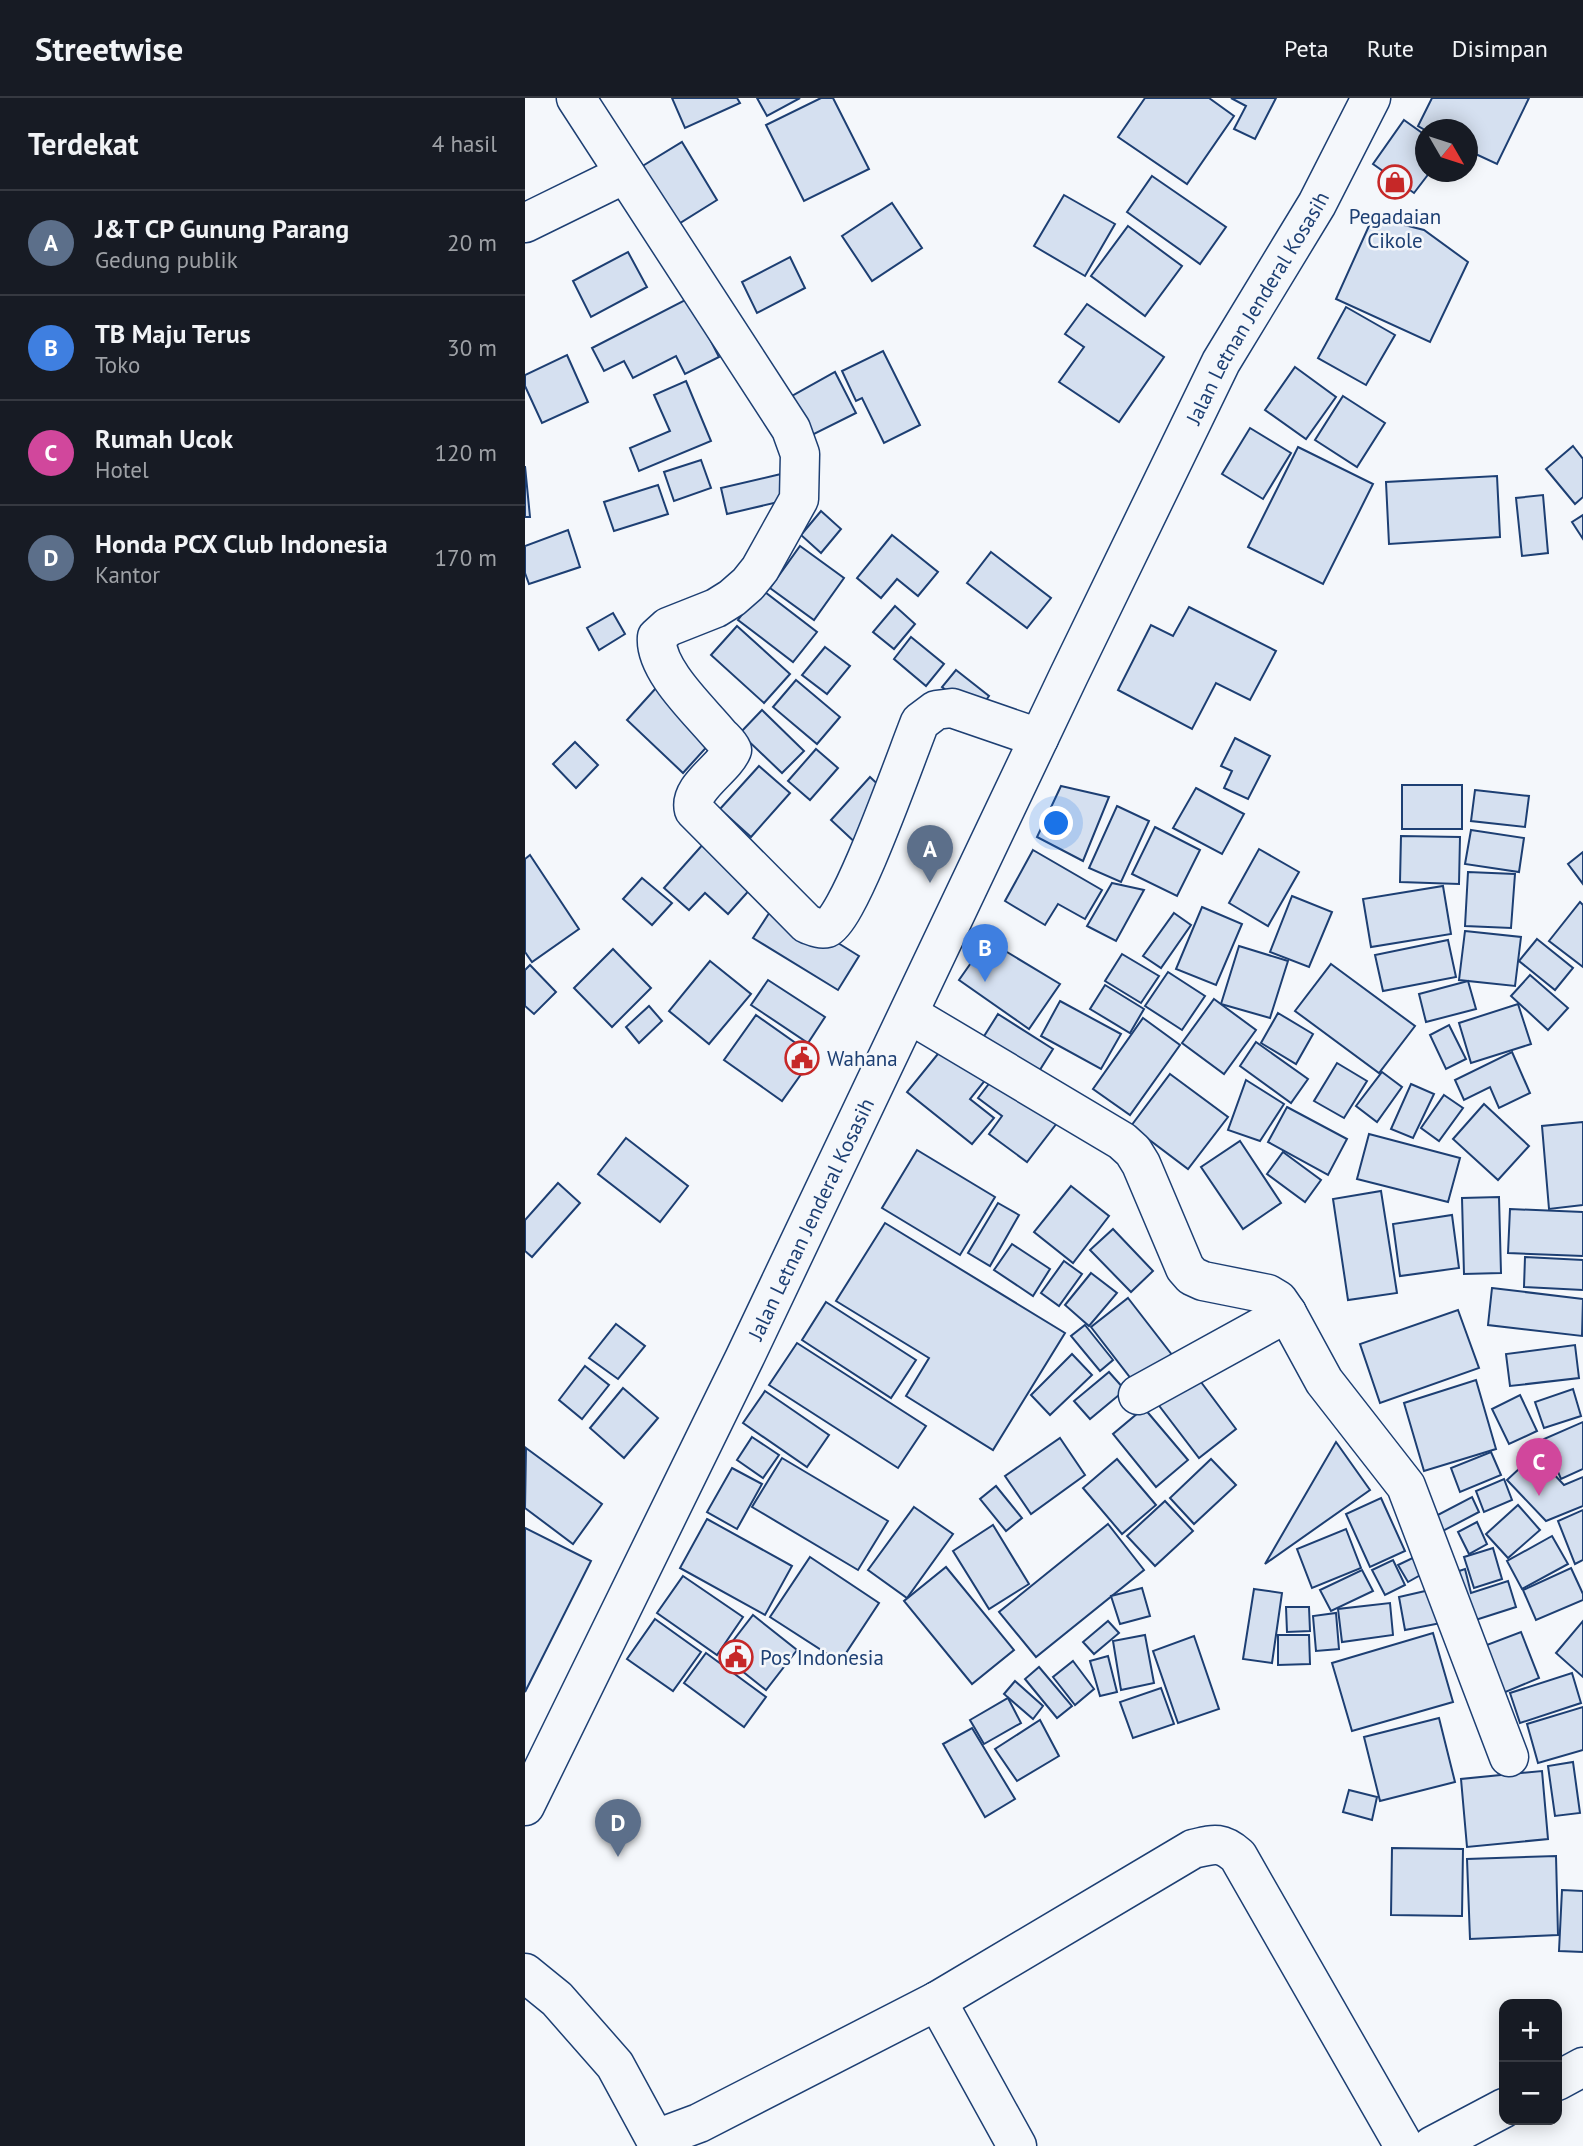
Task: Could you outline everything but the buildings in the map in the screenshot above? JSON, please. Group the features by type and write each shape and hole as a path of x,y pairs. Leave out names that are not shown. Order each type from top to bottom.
{"main road":[{"path":"576,98 791,429 800,454 799,499 780,536 748,584 716,608 667,627 657,637 658,653 663,664 683,692 733,750 694,795 694,810 807,923 826,928 835,922 856,885 920,722 936,710 951,708 1039,738"},
{"name":"Jalan Letnan Jenderal Kosasih","path":"525,1806 744,1359 1221,362 1317,204 1371,98"},
{"path":"525,223 625,174"},
{"path":"909,1014 1122,1141 1133,1151 1141,1164 1177,1254 1192,1276 1203,1281 1268,1294 1278,1300 1324,1381 1405,1486 1509,1757"},
{"path":"1139,1395 1287,1312"},
{"path":"525,1973 558,1999 615,2065 658,2142 704,2135 1193,1849 1213,1844 1228,1847 1238,1856 1404,2146"},
{"path":"937,2001 1017,2146"},
{"path":"1562,2078 1583,2067"},
{"path":"1432,2146 1499,2111"}],"place":[{"name":"Pegadaian Cikole","path":"1395,182"},
{"name":"J&T CP Gunung Parang","path":"930,883"},
{"name":"TB Maju Terus","path":"985,982"},
{"name":"Wahana","path":"802,1058"},
{"name":"Rumah Ucok","path":"1539,1496"},
{"name":"Pos Indonesia","path":"736,1657"},
{"name":"Honda PCX Club Indonesia","path":"618,1857"}]}
